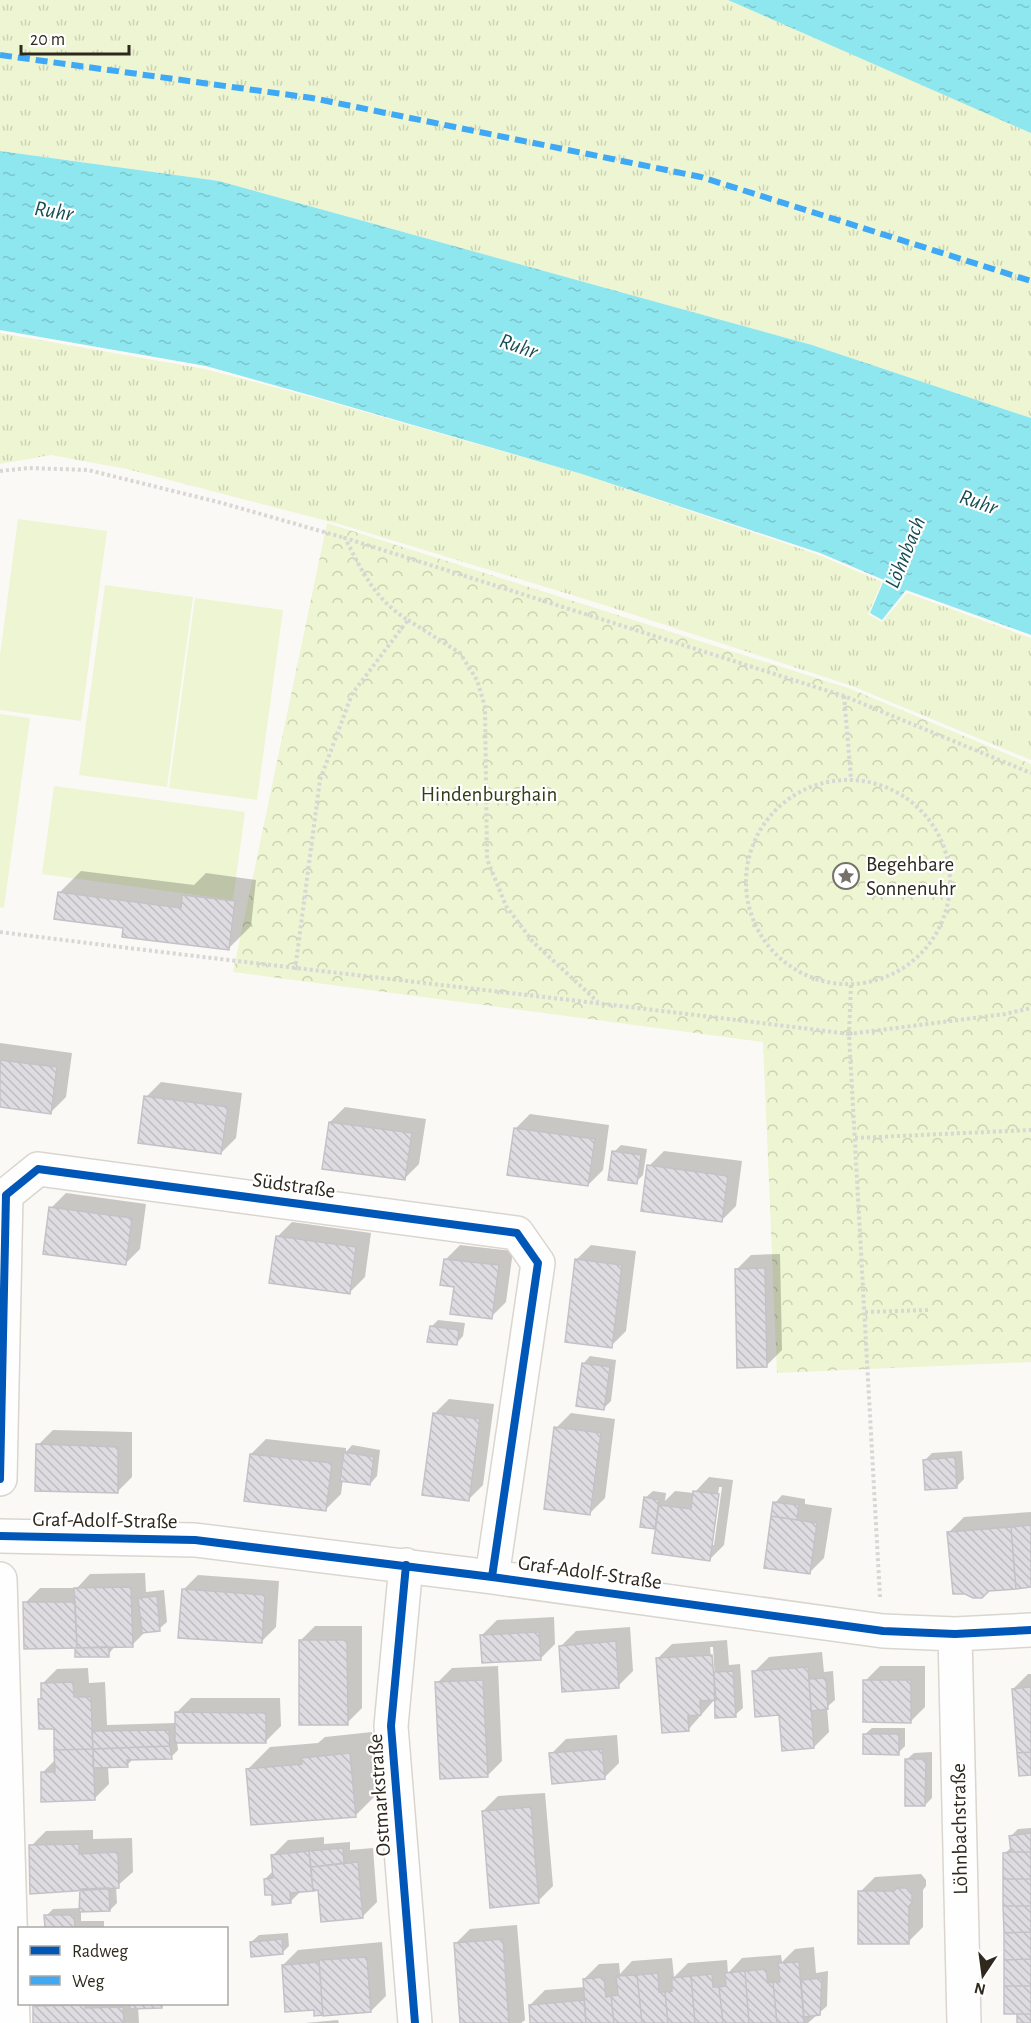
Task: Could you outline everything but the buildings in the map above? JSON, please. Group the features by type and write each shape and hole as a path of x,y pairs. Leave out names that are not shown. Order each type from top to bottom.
{"street":[{"name":"Südstraße","path":"0,1479 6,1195 38,1169 517,1233 538,1263 492,1577"},
{"name":"Graf-Adolf-Straße","path":"0,1536 195,1540 406,1565 883,1630 956,1634 1031,1630"},
{"name":"Ostmarkstraße","path":"406,1565 391,1726 415,2023"},
{"path":"0,1579 13,2023"},
{"name":"Löhnbachstraße","path":"956,1634 964,2023"}],"path":[{"path":"0,471 30,468 88,470 222,503 345,538 844,696 1031,773"},
{"path":"345,538 369,584 383,602 460,653 477,680 485,707 487,859 506,906 533,942 600,1003"},
{"path":"295,970 320,780 352,694 408,620"},
{"path":"844,696 850,778"},
{"path":"850,778 901,793 924,816 938,831 952,882 939,933 902,970 851,985 805,976 768,947 747,905 747,858 768,816 805,788 850,778"},
{"path":"0,932 295,970 600,1003 849,1034 1005,1014 1031,1008"},
{"path":"851,985 849,1034 883,1630"},
{"path":"855,1138 1031,1130"},
{"path":"864,1312 929,1310"}],"green space":[{"path":"0,0 728,0 1031,133 1031,418 812,345 219,181 0,151"},
{"path":"0,333 205,369 582,474 819,555 882,582 868,614 882,622 907,593 1031,638 1031,760 852,686 601,604 339,524 127,469 51,455 0,464"},
{"path":"18,519 107,531 81,721 0,710 0,655"},
{"name":"Hindenburghain","path":"327,523 851,689 1031,764 1031,1362 777,1373 763,1042 233,972"},
{"path":"105,585 193,597 167,787 79,775"},
{"path":"195,598 283,610 257,800 169,788"},
{"path":"0,714 30,718 4,908 0,907"},
{"path":"54,786 245,812 233,900 42,874"}],"water":[{"path":"728,0 1031,0 1031,133 1017,127"},
{"path":"0,151 219,181 812,345 1031,418 1031,635 906,590 882,620 870,613 884,580 820,553 582,474 206,366 0,330"}],"marked path":[{"path":"0,55 312,98 701,177 1031,281"}],"cycle path":[{"path":"0,1479 6,1195 38,1169 517,1233 538,1263 492,1577"},
{"path":"0,1536 195,1540 492,1577 883,1631 955,1634 1031,1630"},
{"path":"406,1565 391,1726 415,2023"}],"place":[{"name":"Begehbare Sonnenuhr","path":"846,876"}],"water label":[{"name":"Ruhr","path":"54,210"},
{"name":"Ruhr","path":"519,345"},
{"name":"Ruhr","path":"979,501"},
{"name":"Löhnbach","path":"904,552"}]}
